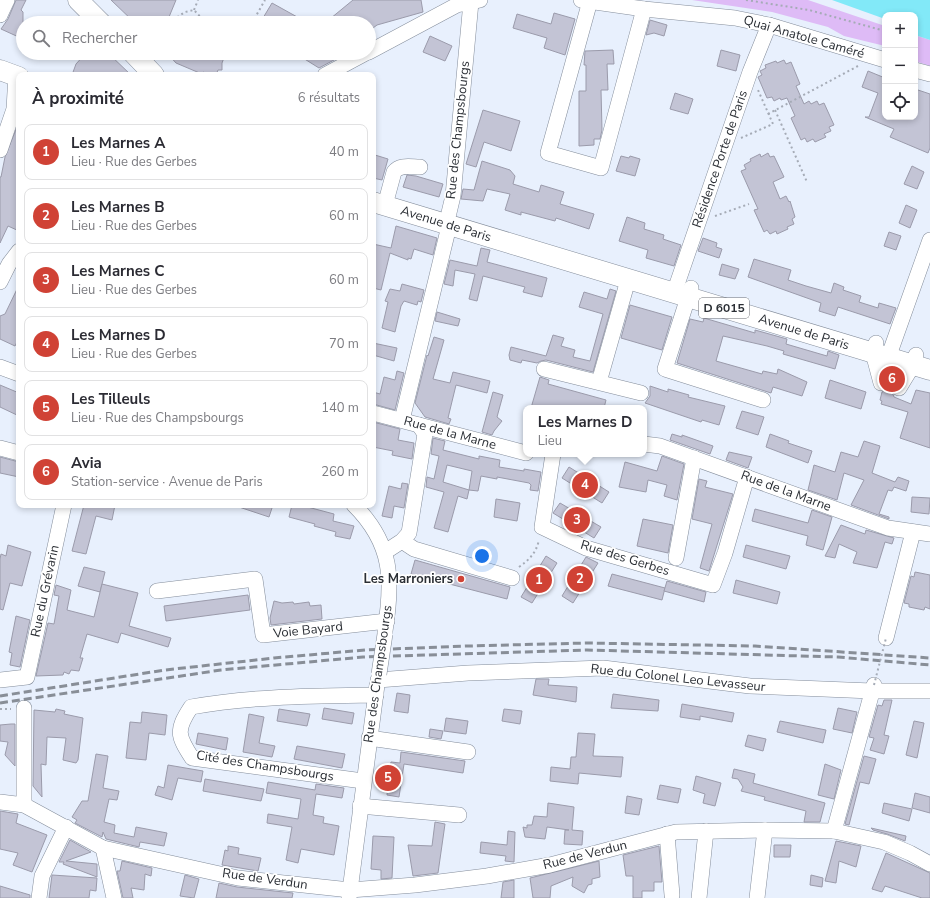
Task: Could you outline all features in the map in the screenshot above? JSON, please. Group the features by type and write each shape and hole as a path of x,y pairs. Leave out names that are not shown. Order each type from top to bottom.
{"main road":[{"path":"78,0 94,16"},
{"path":"134,60 142,72"},
{"path":"140,60 151,72"},
{"name":"Avenue de Paris","path":"379,204 449,226 518,245 628,280 682,291"},
{"name":"Avenue de Paris","path":"518,245 592,259 682,291 922,362"}],"street":[{"path":"0,15 7,0"},
{"path":"585,1 548,153 601,168 644,9"},
{"name":"Quai Anatole Caméré","path":"585,1 644,9 734,18 769,25 880,58"},
{"path":"376,48 466,2"},
{"name":"Rue des Champsbourgs","path":"402,420 449,226 448,217 453,196 466,2"},
{"name":"Résidence Porte de Paris","path":"763,400 665,369 698,222 750,72 769,25"},
{"path":"331,72 353,60"},
{"path":"918,71 930,74"},
{"path":"0,150 14,109 12,74"},
{"path":"379,204 397,168 400,166 420,167"},
{"path":"881,383 882,350 930,240"},
{"path":"0,282 9,264 16,255"},
{"path":"599,382 628,280"},
{"path":"899,388 922,362"},
{"path":"0,367 16,373"},
{"path":"544,369 641,393"},
{"name":"Rue de la Marne","path":"376,414 523,452"},
{"path":"385,552 402,541 409,534 425,434 419,424"},
{"name":"Rue de la Marne","path":"647,444 660,446 888,528 930,534"},
{"path":"0,448 16,452"},
{"path":"542,527 553,457"},
{"path":"676,558 694,458"},
{"name":"Rue des Gerbes","path":"542,527 586,548 713,585 725,553 747,477"},
{"name":"Rue du Grévarin","path":"0,680 27,677 63,508"},
{"name":"Rue des Champsbourgs","path":"349,894 363,781 386,628 390,577 385,552 368,520 357,508"},
{"path":"886,638 913,532"},
{"path":"402,541 414,549 512,578"},
{"name":"Voie Bayard","path":"157,591 255,580 263,635 386,628"},
{"name":"Rue du Colonel Leo Levasseur","path":"377,683 468,672 603,668 750,686 873,688 930,691"},
{"name":"Cité des Champsbourgs","path":"363,781 192,758 181,741 180,724 191,707 222,701 286,696 377,683"},
{"path":"834,832 873,688"},
{"path":"24,708 24,804"},
{"path":"369,738 468,752"},
{"name":"Rue de Verdun","path":"0,802 24,804 103,848 238,878 349,894 487,876 542,866 676,832 765,830 834,832 884,842 910,853 930,864"},
{"path":"360,806 459,815"},
{"path":"39,898 42,876 66,827"},
{"path":"757,898 765,830"},
{"path":"699,898 706,831"},
{"path":"667,834 672,895"},
{"path":"103,848 114,898"}],"path":[{"path":"194,10 198,0"},
{"path":"256,16 265,0"},
{"path":"746,0 809,10 882,30"},
{"path":"179,16 185,12 194,10"},
{"path":"194,10 200,16"},
{"path":"768,114 880,58"},
{"path":"724,146 773,124 750,72"},
{"path":"775,110 806,182"},
{"path":"698,222 749,204"},
{"path":"512,578 515,570 529,560 537,550 542,527"},
{"path":"873,688 886,638"}],"shaded area":[{"path":"692,0 808,0 882,25 882,45 844,36 828,27 772,12"},
{"path":"918,36 930,40 930,66 918,62"}],"water":[{"path":"832,0 930,0 930,40 918,36 918,12 882,12 882,18"}],"building":[{"path":"16,0 26,0 21,10 23,12 23,16 16,16 16,36 1,29 8,19"},
{"path":"111,0 176,0 169,16 128,16"},
{"path":"353,0 421,0 423,12 376,26 376,16 334,16"},
{"path":"272,3 295,16 264,16"},
{"path":"554,13 575,19 565,55 544,48 547,38 513,28 517,14 551,24"},
{"path":"650,20 667,25 664,36 654,33 646,35"},
{"path":"430,36 452,46 445,61 423,52"},
{"path":"613,50 614,64 607,64 608,90 601,90 602,130 600,139 594,139 594,145 579,146 579,91 586,91 586,65 584,65 585,51"},
{"path":"721,50 740,55 736,71 717,66"},
{"path":"80,60 115,60 128,72 73,72 76,64"},
{"path":"173,60 223,60 222,70 218,70 217,72 197,72 176,63"},
{"path":"306,60 334,60 319,68"},
{"path":"784,60 786,64 791,62 800,84 796,86 804,104 809,101 811,104 817,101 819,105 824,103 834,125 829,127 831,131 824,134 826,137 815,142 813,139 807,142 805,138 801,140 791,118 795,116 787,98 781,100 780,98 774,101 772,97 767,98 758,77 762,75 760,71 766,68 765,65"},
{"path":"868,71 882,77 882,120 918,120 918,90 930,94 930,148 928,153 890,137 894,129 865,117 869,117 878,93 862,87"},
{"path":"675,93 693,99 688,114 670,109"},
{"path":"483,110 520,121 511,151 484,142 476,167 466,164"},
{"path":"16,130 16,230 8,226 0,243 0,177 5,157"},
{"path":"768,153 770,157 774,156 784,177 773,182 780,199 786,196 789,202 790,201 795,217 792,219 794,224 787,227 788,229 777,234 776,231 770,234 767,230 764,232 754,210 758,209 741,171 746,169 744,165 751,161 750,159 760,154 761,157"},
{"path":"376,155 388,159 382,180 376,179"},
{"path":"621,156 629,158 630,156 640,159 635,176 616,171"},
{"path":"482,161 510,170 515,176 513,184 539,192 541,185 564,192 560,204 594,214 589,229 556,218 555,221 521,212 521,215 505,210 510,194 487,189 483,201 461,199 463,189 474,190"},
{"path":"912,166 924,172 917,189 904,184"},
{"path":"407,175 416,176 443,184 439,197 403,187"},
{"path":"906,205 917,210 910,228 899,223"},
{"path":"627,217 645,223 644,229 664,235 663,239 681,245 674,266 646,258 648,250 619,241"},
{"path":"396,226 437,238 433,255 414,249 411,259 408,258 408,260 390,253 381,290 376,289 376,245 391,248"},
{"path":"889,232 901,236 896,250 884,246"},
{"path":"703,238 717,243 716,247 722,249 719,258 698,251"},
{"path":"481,248 490,250 487,262 547,278 542,297 523,292 525,287 483,276 477,301 469,299 475,274 455,270 453,286 444,284 450,260 477,266"},
{"path":"754,259 791,270 788,280 831,293 834,283 844,287 843,290 861,296 859,302 878,308 879,303 896,308 890,324 838,307 835,316 819,311 821,303 748,277"},
{"path":"722,264 739,269 735,279 719,275"},
{"path":"402,284 424,290 421,302 418,301 417,305 404,301 401,306 395,332 382,328 388,302 385,301 390,289 400,291"},
{"path":"610,289 616,291 593,372 546,360 537,363 522,360 521,363 510,360 509,355 511,347 546,356 553,335 564,338 561,346 575,350 573,357 590,361 603,314 579,307 584,292 607,299"},
{"path":"16,291 15,346 0,339 0,316 5,314"},
{"path":"630,305 672,317 662,350 621,338"},
{"path":"437,312 460,319 458,326 435,321"},
{"path":"704,318 755,333 755,330 787,339 786,344 827,356 828,351 839,355 835,369 783,354 784,351 723,336 716,361 762,374 763,371 777,374 778,369 807,382 802,396 773,387 771,393 677,363 690,319 703,322"},
{"path":"434,337 444,340 433,379 450,383 453,372 490,381 487,393 456,385 448,418 451,419 449,424 425,417 415,403 427,355 428,356"},
{"path":"376,344 397,348 394,361 376,356"},
{"path":"888,370 898,373 890,387 894,397 911,404 916,390 930,393 930,448 900,438 908,412 881,404 882,401 880,400 882,392 887,390 890,385"},
{"path":"397,371 404,373 395,410 376,405 376,393 380,394 384,377 395,380"},
{"path":"540,377 549,380 548,384 606,400 605,405 532,405"},
{"path":"830,380 866,392 861,409 825,398"},
{"path":"0,385 16,392 16,415 0,407"},
{"path":"650,386 668,392 668,389 689,395 688,397 725,406 719,425 702,420 701,422 645,403 650,396"},
{"path":"493,392 503,395 497,417 502,421 492,435 482,432"},
{"path":"742,411 764,417 758,435 736,428"},
{"path":"376,423 400,429 398,440 414,443 412,459 392,455 393,451 376,448"},
{"path":"672,434 682,437 682,435 713,446 710,454 670,440"},
{"path":"770,434 789,441 788,443 812,451 808,463 766,447"},
{"path":"433,438 445,441 443,450 479,459 479,456 500,460 499,467 541,472 538,491 530,490 531,485 529,483 497,477 497,479 481,476 478,491 469,490 467,499 458,496 448,532 434,528 444,492 426,487 427,477 434,479 439,456 431,454","holes":["447,465 472,471 469,490 443,482"]},
{"path":"864,441 880,446 872,473 895,482 898,477 909,481 906,491 894,487 892,491 888,490 879,514 889,517 889,519 851,505 864,480 844,473 837,500 808,490 814,465 835,472 841,452 858,457"},
{"path":"729,452 752,457 748,468 726,460"},
{"path":"662,456 684,464 677,500 664,496 667,485 648,480 646,492 619,487 625,462 657,471"},
{"path":"0,457 16,461 16,476 0,473"},
{"path":"569,467 609,492 602,503 562,478"},
{"path":"699,479 707,481 705,487 733,494 709,571 700,568 712,524 692,519"},
{"path":"402,483 408,484 404,508 394,506 392,518 382,516 389,486 401,489"},
{"path":"912,497 930,498 929,514 911,512"},
{"path":"496,499 520,503 517,521 494,517"},
{"path":"560,503 601,527 594,538 553,513"},
{"path":"83,508 114,508 112,520 96,516 86,554 72,551"},
{"path":"242,508 272,508 269,517"},
{"path":"291,508 311,508 334,514 333,521 354,526 350,539 335,536 336,532 314,526 315,524 289,517"},
{"path":"755,509 808,523 812,510 832,517 823,550 806,545 808,536 752,521"},
{"path":"643,519 673,525 668,553 637,546"},
{"path":"841,525 865,534 866,530 894,538 892,544 885,542 877,568 853,563 857,552 839,544 835,558 825,556"},
{"path":"8,545 31,552 22,586 10,583 3,610 0,609 0,559 1,554 6,556"},
{"path":"746,545 790,556 786,569 743,557"},
{"path":"546,556 557,563 532,603 521,597"},
{"path":"586,557 598,563 573,603 562,596"},
{"name":"Les Marroniers","path":"415,560 510,587 507,599 411,574"},
{"path":"84,567 105,572 100,592 78,586"},
{"path":"915,572 930,575 930,609 925,607 924,610 909,607 909,604 904,603 911,576 914,577"},
{"path":"612,574 665,588 662,600 608,586"},
{"path":"736,580 780,592 777,604 733,593"},
{"path":"667,581 706,592 704,602 664,591"},
{"path":"102,584 138,593 129,626 171,638 168,647 121,633 118,643 87,634 80,658 83,658 79,671 71,670 69,674 64,672 63,675 36,676 48,623 54,624 59,596 54,595 56,585 71,590 67,610 94,617"},
{"path":"248,595 250,610 166,621 164,606"},
{"path":"274,601 282,603 293,602 294,604 309,602 310,606 321,605 322,619 271,625 270,618"},
{"path":"16,616 30,620 20,667 10,665 12,653 9,652"},
{"path":"536,679 549,679 548,685 577,687 576,702 533,695"},
{"path":"397,693 410,695 408,713 394,711"},
{"path":"613,694 659,700 658,711 611,708"},
{"path":"884,700 892,700 884,735 889,736 884,754 870,750 874,738 869,737 878,705 882,706"},
{"path":"682,704 734,713 732,722 700,716 700,720 680,717"},
{"path":"324,708 354,713 352,724 322,719"},
{"path":"838,708 857,712 852,733 833,729"},
{"path":"56,709 65,711 64,714 83,718 78,760 76,763 63,760 66,738 47,737 46,765 41,764 42,797 33,786 34,710 55,712"},
{"path":"279,709 310,714 307,726 277,721"},
{"path":"504,709 522,711 520,724 502,721"},
{"path":"142,712 167,715 165,735 149,733 146,760 126,758 130,722 141,723"},
{"path":"249,714 264,717 259,743 275,746 272,757 243,752"},
{"path":"446,718 468,721 466,734 444,731"},
{"path":"780,721 826,730 823,743 777,732"},
{"path":"914,721 924,723 917,758 906,755"},
{"path":"15,724 15,766 5,755 8,742 0,741 0,725"},
{"path":"430,729 443,731 441,739 429,737"},
{"path":"198,733 228,738 226,750 196,744"},
{"path":"578,733 595,734 593,756 623,757 621,777 579,773 578,784 550,781 551,767 570,769 571,757 576,757"},
{"path":"748,735 766,739 763,751 745,746"},
{"path":"297,746 345,754 342,768 294,759"},
{"path":"401,752 465,761 463,773 404,764 399,797 387,795 388,783 386,783 391,762 400,763"},
{"path":"96,754 108,756 103,788 119,791 117,800 109,799 104,822 115,825 114,833 134,837 136,827 167,833 164,846 140,842 139,847 106,839 103,832 102,837 75,823 77,820 72,817 82,801 88,801"},
{"path":"864,756 876,759 869,784 860,782 849,825 845,824"},
{"path":"825,764 841,770 834,799 818,795"},
{"path":"168,765 203,771 201,782 178,778 172,800 155,795 158,786 164,788"},
{"path":"734,769 755,774 753,783 825,803 820,822 804,822 806,811 764,800 765,797 741,791 743,787 738,779 732,778"},
{"path":"696,776 721,783 715,806 703,803 705,794 693,790"},
{"path":"205,779 264,789 261,801 203,791"},
{"path":"268,782 315,790 316,784 344,788 342,798 316,794 313,815 324,817 323,823 339,826 334,855 301,849 298,863 286,860 292,827 267,823 268,814 298,819 301,799 266,793"},
{"path":"660,785 681,789 678,803 657,799"},
{"path":"915,793 930,797 930,813 912,808"},
{"path":"627,796 642,799 639,815 625,813"},
{"path":"548,803 574,807 572,830 583,831 582,845 564,844 565,830 569,830 547,827 545,839 525,837 523,827 527,828 527,825 532,825 534,816 547,817"},
{"path":"884,803 912,809 909,821 882,813"},
{"path":"0,811 18,814 16,823 47,835 32,872 13,865 18,853 0,849"},
{"path":"435,822 445,824 438,873 413,876 408,845 432,846"},
{"path":"871,828 906,836 905,841 873,830"},
{"path":"508,831 515,832 514,862 505,861 506,856 480,853 481,842 507,845"},
{"path":"373,836 394,837 392,878 381,879 381,870 371,869"},
{"path":"70,840 91,852 66,861 97,864 97,877 63,864 64,862 59,862"},
{"path":"836,841 861,846 856,867 839,861 836,883 825,881"},
{"path":"774,845 791,845 790,857 774,857"},
{"path":"228,846 239,848 238,854 261,858 258,871 222,865 225,850 228,851"},
{"path":"659,846 662,882 654,882 654,891 642,891 642,898 633,898 633,876 626,876 623,855"},
{"path":"886,853 930,873 930,898 922,898 885,886 882,892 872,889"},
{"path":"122,861 152,868 151,876 145,874 144,890 131,888 133,898 123,898 117,871 120,871"},
{"path":"599,861 600,877 592,879 592,884 588,885 584,893 572,886 573,877 551,886 550,898 533,898 530,878"},
{"path":"52,875 97,878 96,891 90,890 89,898 49,898"},
{"path":"185,875 199,879 194,898 180,896"},
{"path":"811,875 823,878 822,887 810,885"},
{"path":"514,880 514,898 501,898 503,882"},
{"path":"219,883 237,887 293,893 292,898 216,898"},
{"path":"0,886 30,895 30,898 0,898"}],"railway":[{"path":"0,696 165,670 365,650 587,643 755,646 930,658"},
{"path":"0,703 221,670 363,657 587,650 838,657 930,665"}],"place":[{"name":"Avia","path":"892,379"},
{"name":"Les Marnes D","path":"585,485"},
{"name":"Les Marnes C","path":"577,520"},
{"name":"Les Marroniers","path":"461,579"},
{"name":"Les Marnes B","path":"580,579"},
{"name":"Les Marnes A","path":"539,580"},
{"name":"Les Tilleuls","path":"388,778"}]}
